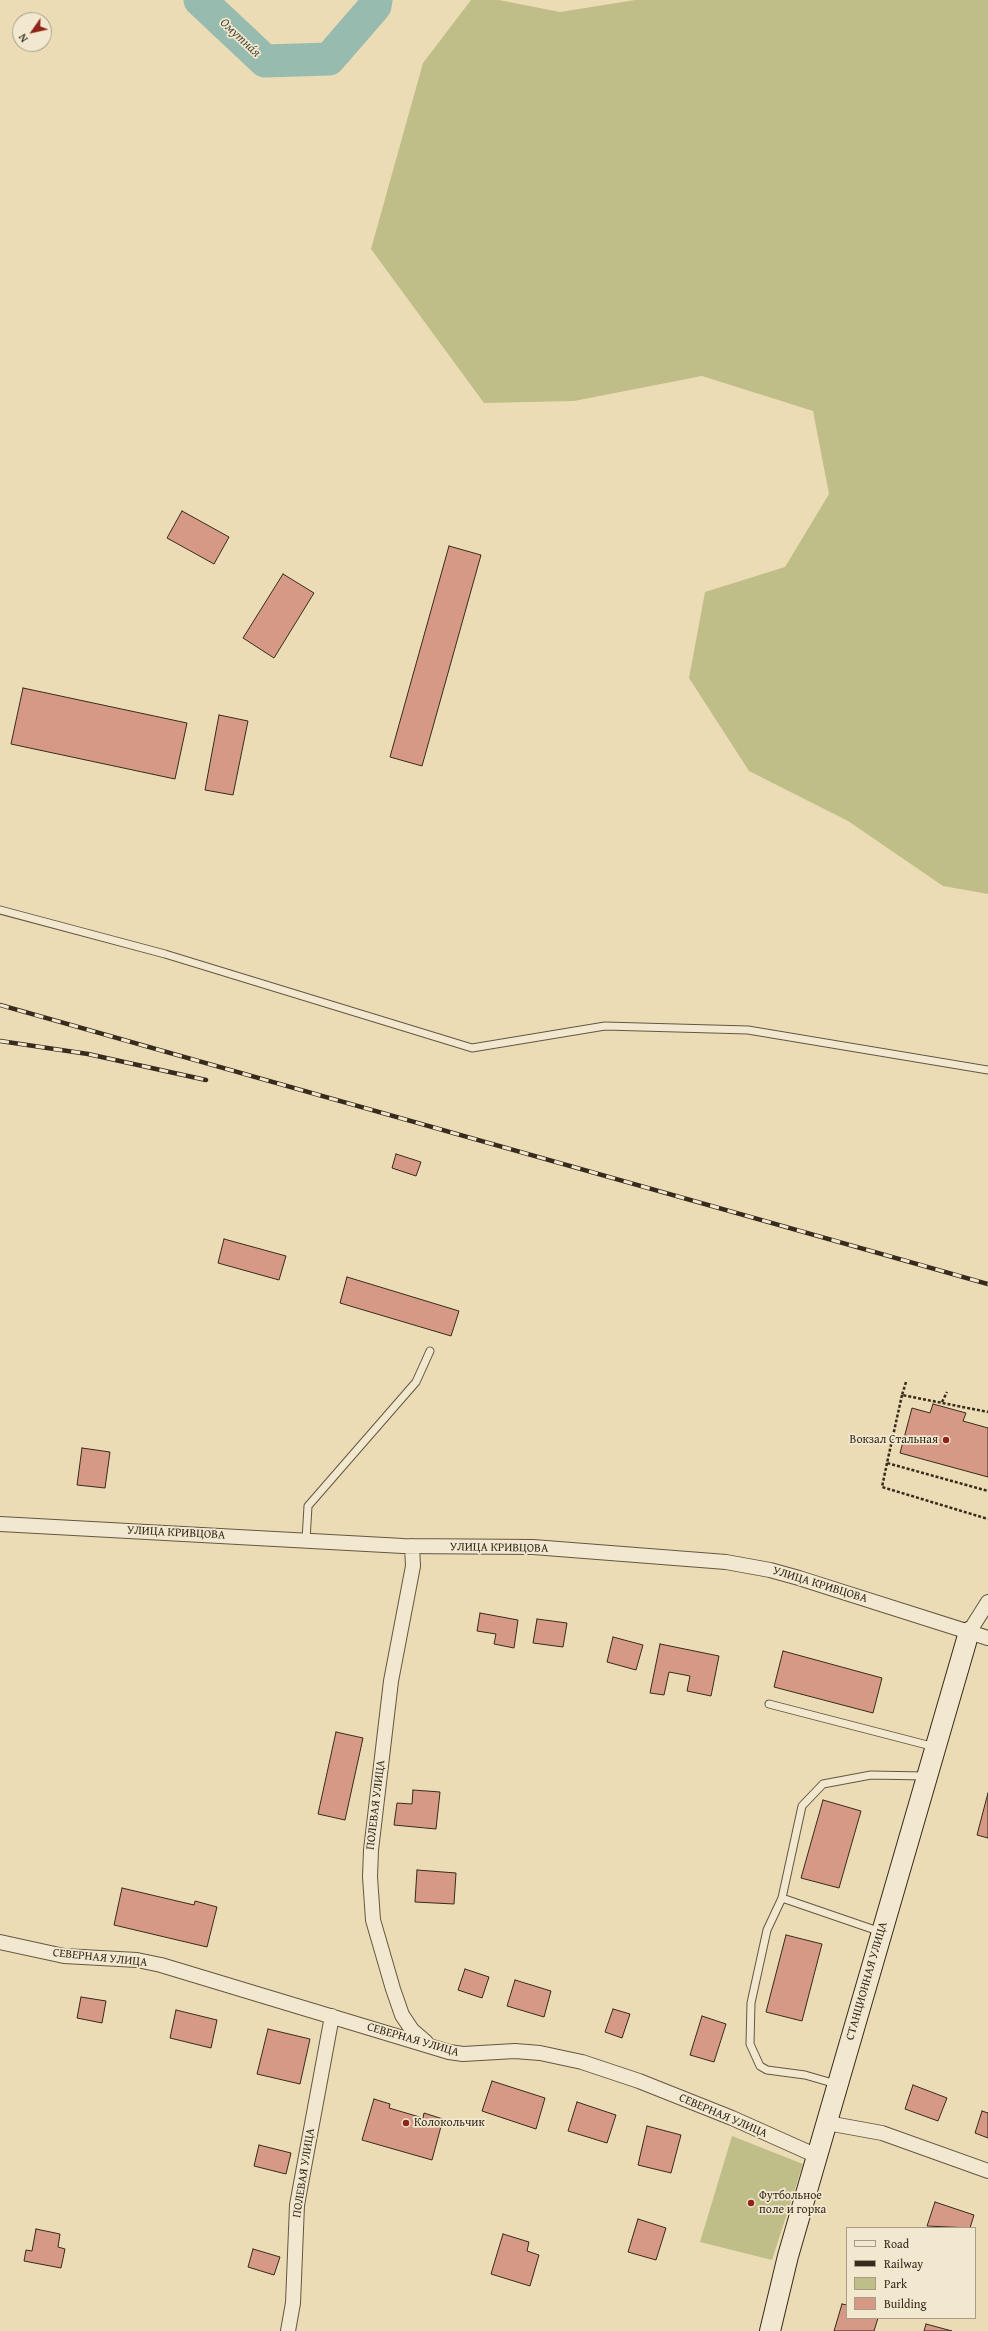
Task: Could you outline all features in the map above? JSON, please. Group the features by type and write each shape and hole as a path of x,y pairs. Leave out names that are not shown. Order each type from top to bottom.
{"street":[{"name":"УЛИЦА КРИВЦОВА","path":"0,1524 412,1546 532,1547 726,1562 770,1570 799,1578 988,1638"},
{"name":"ПОЛЕВАЯ УЛИЦА","path":"412,1546 413,1566 391,1681 371,1850 371,1906 393,1989 402,2015 419,2038 435,2048"},
{"path":"969,1632 988,1602"},
{"name":"СТАНЦИОННАЯ УЛИЦА","path":"770,2331 788,2256 969,1632"},
{"name":"СЕВЕРНАЯ УЛИЦА","path":"0,1942 64,1956 137,1960 161,1965 435,2048 463,2054 515,2051 540,2053 582,2062 639,2081 732,2118 817,2156"},
{"name":"ПОЛЕВАЯ УЛИЦА","path":"288,2331 293,2303 297,2205 332,2016"},
{"path":"827,2123 882,2133 988,2171"}],"lane":[{"path":"0,910 165,954 472,1048 605,1026 748,1030 988,1070"},
{"path":"306,1540 308,1506 416,1382 430,1351"},
{"path":"769,1704 935,1747"},
{"path":"838,2085 805,2075 767,2070 760,2066 750,2044 751,2003 767,1930 782,1898 802,1806 823,1784 871,1775 926,1776"},
{"path":"782,1898 881,1933"}],"path":[{"path":"906,1382 882,1487 988,1519"},
{"path":"942,1402 946,1392"},
{"path":"902,1395 988,1412"},
{"path":"887,1463 988,1491"}],"green space":[{"path":"471,0 499,0 560,12 635,0 988,0 988,894 943,886 848,821 749,771 689,678 705,592 785,567 829,494 813,411 702,376 574,401 484,403 371,249 423,63"},
{"name":"Футбольное поле и горка","path":"732,2136 803,2164 772,2260 700,2242"}],"building":[{"path":"182,511 229,537 214,564 167,538"},
{"path":"449,546 481,555 422,766 390,757"},
{"path":"283,574 314,593 274,658 243,638"},
{"path":"23,688 187,723 175,779 11,744"},
{"path":"219,715 248,721 233,795 205,790"},
{"path":"396,1154 421,1162 416,1176 392,1168"},
{"path":"224,1239 286,1256 279,1280 218,1263"},
{"path":"347,1277 459,1311 451,1336 340,1303"},
{"name":"Вокзал Стальная","path":"933,1404 966,1413 963,1421 988,1428 988,1477 900,1453 912,1408 930,1413"},
{"path":"82,1448 110,1452 105,1488 77,1485"},
{"path":"480,1613 518,1620 514,1648 494,1644 496,1634 477,1631"},
{"path":"537,1619 567,1623 563,1647 533,1643"},
{"path":"613,1637 643,1645 636,1670 607,1662"},
{"path":"660,1644 719,1656 711,1696 687,1691 690,1676 669,1672 664,1695 650,1693"},
{"path":"783,1651 882,1678 873,1713 774,1687"},
{"path":"336,1732 363,1738 345,1820 318,1814"},
{"path":"413,1790 440,1792 436,1829 394,1825 397,1803 412,1804"},
{"path":"988,1793 988,1838 977,1835"},
{"path":"823,1800 861,1811 839,1888 801,1878"},
{"path":"417,1870 456,1873 454,1904 415,1902"},
{"path":"122,1888 194,1905 195,1901 217,1907 207,1947 114,1925"},
{"path":"786,1935 822,1944 802,2021 766,2012"},
{"path":"465,1969 489,1977 482,1998 458,1990"},
{"path":"515,1980 551,1991 544,2017 507,2006"},
{"path":"81,1997 106,2001 102,2023 77,2018"},
{"path":"613,2009 630,2014 622,2038 605,2032"},
{"path":"176,2010 217,2020 211,2048 170,2038"},
{"path":"702,2016 726,2024 714,2062 690,2055"},
{"path":"268,2029 310,2039 300,2084 257,2074"},
{"path":"492,2081 545,2098 536,2129 482,2111"},
{"path":"913,2085 947,2098 938,2121 905,2109"},
{"path":"374,2099 390,2104 389,2108 423,2118 424,2113 443,2119 432,2160 362,2140"},
{"path":"577,2102 616,2115 607,2143 568,2131"},
{"path":"982,2111 988,2113 988,2138 975,2133"},
{"path":"647,2126 681,2135 671,2173 638,2165"},
{"path":"259,2145 291,2153 286,2174 254,2166"},
{"path":"935,2202 974,2215 970,2227 927,2226"},
{"path":"638,2219 666,2228 656,2260 628,2252"},
{"path":"36,2229 60,2234 58,2247 65,2249 61,2268 24,2261 26,2250 32,2251"},
{"path":"503,2234 529,2242 527,2251 539,2255 530,2286 491,2274"},
{"path":"253,2249 280,2257 274,2275 248,2267"},
{"path":"842,2304 846,2305 846,2319 878,2319 874,2331 834,2331"},
{"path":"926,2324 952,2331 924,2331"}],"waterway":[{"name":"Омутна́я","path":"200,0 265,61 329,59 375,6 376,0"}],"railway":[{"path":"0,1005 988,1284"},
{"path":"0,1041 88,1054 206,1080"}],"place":[{"name":"Вокзал Стальная","path":"946,1440"},
{"name":"Колокольчик","path":"406,2123"},
{"name":"Футбольное поле и горка","path":"751,2203"}]}
